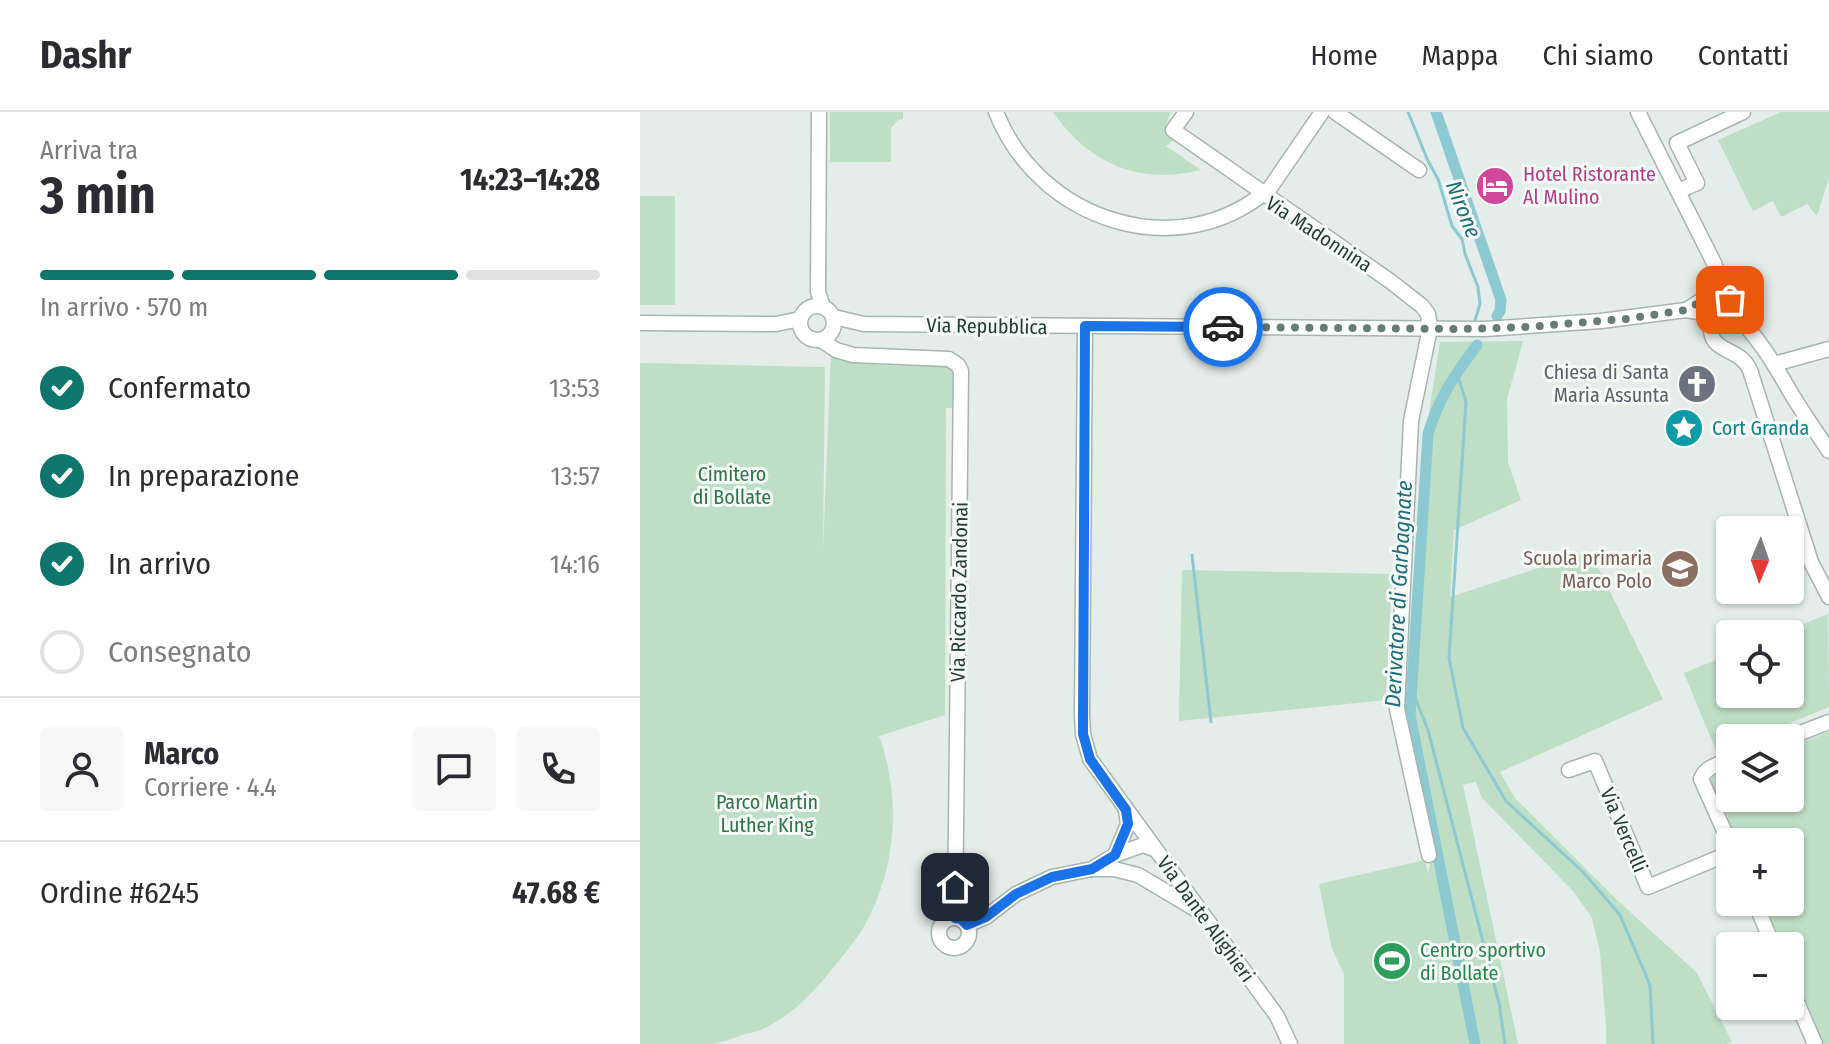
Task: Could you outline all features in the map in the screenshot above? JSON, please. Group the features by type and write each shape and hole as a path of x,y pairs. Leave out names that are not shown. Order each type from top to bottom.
{"street":[{"path":"640,323 801,324 803,313 824,318 819,112"},
{"name":"Via Madonnina","path":"996,112 1019,154 1047,184 1075,205 1121,223 1164,227 1202,222 1242,209 1264,193 1413,299 1428,314 1430,328"},
{"path":"1186,112 1173,130 1264,193 1322,112"},
{"path":"1335,112 1419,170"},
{"path":"1638,112 1678,191 1711,277 1716,308 1711,335 1714,343 1743,358 1750,370 1811,562 1829,597"},
{"path":"1678,191 1697,183 1677,143 1743,112"},
{"path":"1716,308 1748,326 1829,451"},
{"path":"1716,308 1742,333 1788,388"},
{"name":"Via Repubblica","path":"824,318 864,324 1485,329 1551,326 1716,308"},
{"name":"Via Riccardo Zandonai","path":"801,324 809,339 824,318 845,354 939,357 955,362 961,371 964,926 986,917 1016,894 1052,877 1092,869"},
{"name":"Via Dante Alighieri","path":"1085,326 1083,734 1090,759 1277,1016 1290,1044"},
{"path":"1429,855 1397,709 1411,421 1430,328"},
{"path":"1774,364 1829,349"},
{"path":"1804,732 1829,722"},
{"name":"Via Vercelli","path":"1569,770 1595,761 1648,887 1716,859"},
{"path":"1716,765 1704,772 1701,779 1723,828"},
{"path":"1115,855 1128,824 1126,810"},
{"path":"1092,869 1115,855 1143,845 1154,849"},
{"path":"1092,869 1114,869 1148,877 1170,869"},
{"path":"1138,875 1204,914"},
{"path":"1804,1018 1815,1044"}],"green space":[{"path":"830,112 903,112 903,119 891,128 891,162 830,162"},
{"path":"1053,112 1171,112 1166,133 1175,139 1166,146 1201,170 1157,175 1117,166 1083,145"},
{"path":"1781,112 1829,112 1829,178 1817,216 1807,204 1781,217 1773,201 1753,211 1718,140"},
{"path":"640,196 675,196 675,305 640,305"},
{"path":"1523,341 1507,399 1508,462 1521,500 1454,530 1450,597 1590,551 1663,699 1500,772 1515,798 1616,899 1697,973 1716,1010 1716,1020 1721,1020 1732,1042 1606,1044 1600,952 1592,918 1574,892 1482,798 1476,782 1463,785 1518,1044 1344,1044 1344,974 1332,949 1319,884 1425,860 1428,874 1434,847 1407,716 1423,451 1440,342"},
{"name":"Parco Martin Luther King","path":"831,353 874,364 949,366 957,375 956,408 946,408 945,715 879,736 893,803 886,870 880,892 863,928 818,986 785,1016 757,1031 713,1044 640,1044 640,363 825,367 823,551"},
{"path":"1182,570 1392,574 1386,700 1179,721"},
{"path":"1828,614 1829,707 1787,724 1716,724 1716,751 1684,673 1716,660 1716,708 1804,708 1804,624"},
{"path":"1829,732 1829,1044 1819,1044 1804,1008 1804,932 1772,932 1765,916 1804,916 1804,828 1727,828 1721,812 1804,812 1804,742"},
{"path":"1716,775 1716,801 1709,784 1711,777"}],"waterway":[{"name":"Nirone","path":"1408,112 1438,179 1452,226 1462,239 1478,287 1480,304 1475,320"},
{"name":"Derivatore di Garbagnate","path":"1436,112 1501,300 1497,316"},
{"name":"Derivatore di Garbagnate","path":"1475,1044 1410,715 1428,434 1448,387 1477,345"},
{"path":"1457,373 1466,402 1449,658 1463,728 1506,801 1583,872 1620,915 1650,985 1653,1044"},
{"name":"Nirone","path":"1192,555 1211,722"},
{"path":"1411,688 1428,730 1499,1003 1505,1044"}],"way so far":[{"path":"1223,327 1526,327 1625,319 1686,310 1715,294 1730,300"}],"place":[{"name":"Hotel Ristorante Al Mulino","path":"1495,186"},
{"name":"Chiesa di Santa Maria Assunta","path":"1697,384"},
{"name":"Cort Granda","path":"1684,428"},
{"name":"Scuola primaria Marco Polo","path":"1680,569"},
{"name":"Centro sportivo di Bollate","path":"1392,961"}],"route":[{"path":"955,887 955,918 967,925 986,917 1016,894 1052,877 1092,869 1115,855 1124,838 1128,824 1126,810 1090,759 1083,734 1085,326 1223,327"}],"park label":[{"name":"Cimitero di Bollate","path":"732,486"}]}
